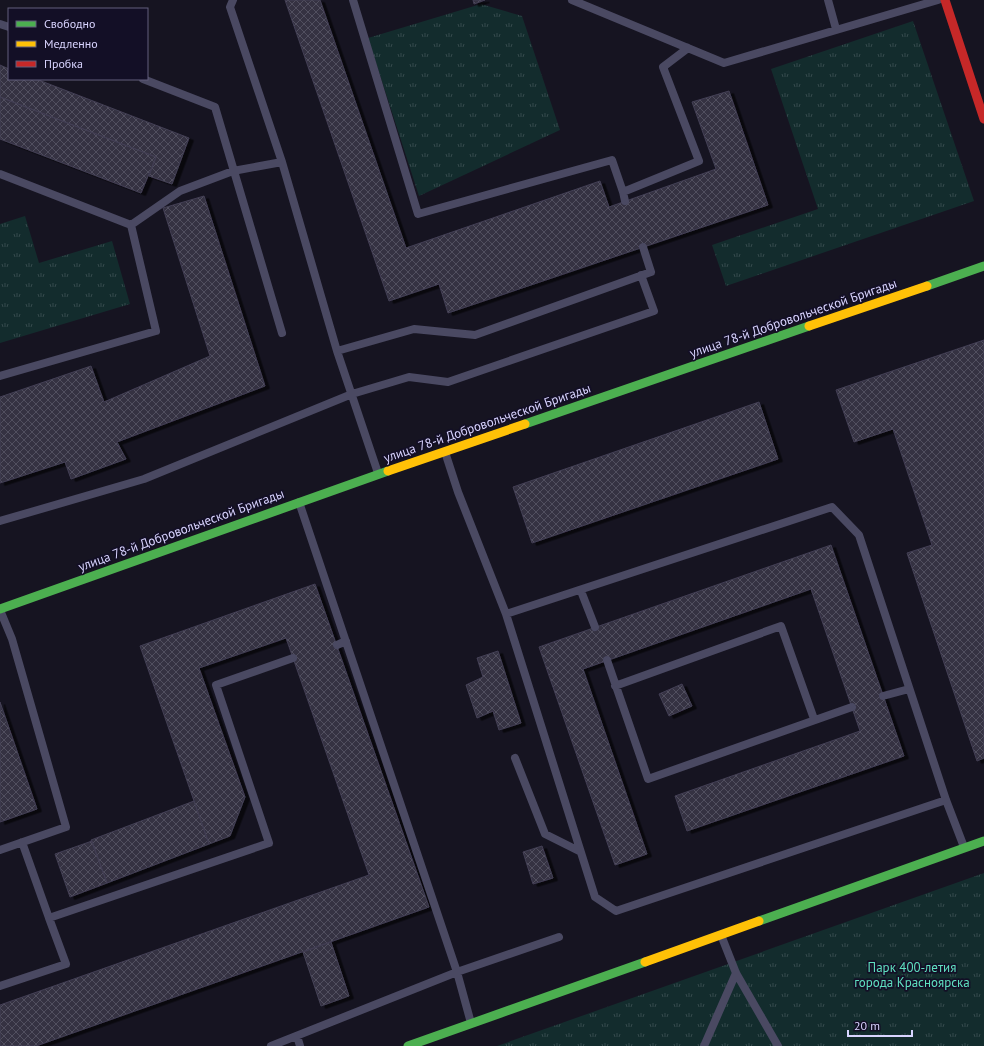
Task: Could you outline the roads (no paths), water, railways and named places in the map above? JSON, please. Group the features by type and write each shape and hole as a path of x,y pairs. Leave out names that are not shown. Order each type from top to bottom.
{"street":[{"path":"945,0 984,119"},
{"name":"улица 78-й Добровольческой Бригады","path":"0,609 299,501 984,266"},
{"path":"408,1046 984,841"}],"lane":[{"path":"233,0 230,7 282,162 337,351 378,474"},
{"path":"353,0 418,214 612,160 625,201"},
{"path":"572,0 724,63 938,0"},
{"path":"828,0 836,29"},
{"path":"623,192 699,161 662,67 688,48"},
{"path":"146,80 215,107 282,333"},
{"path":"131,225 180,191 233,171 282,162"},
{"path":"0,174 131,225"},
{"path":"0,376 156,331 131,225"},
{"path":"337,351 414,329 475,335 651,272 643,247"},
{"path":"0,521 144,479 352,394 409,377 448,382 654,311 642,275"},
{"path":"445,451 458,492 506,614 579,851 595,896 616,910 946,800"},
{"path":"299,501 457,972 471,1023"},
{"path":"506,614 581,591 832,508 859,535 946,800 965,848"},
{"path":"581,591 595,627"},
{"path":"0,609 12,639 66,827 0,850"},
{"path":"615,686 781,626 814,719"},
{"path":"336,645 346,641"},
{"path":"49,918 269,843 216,685 293,658"},
{"path":"607,660 648,779 814,719 852,707"},
{"path":"883,696 909,688"},
{"path":"516,758 545,834 579,851"},
{"path":"0,986 66,964 22,842"},
{"path":"720,935 736,974 778,1046"},
{"path":"271,1046 457,972 559,937"},
{"path":"704,1046 736,974"},
{"path":"298,1036 300,1046"}],"park label":[{"name":"Парк 400-летия города Красноярска","path":"912,974"}]}
